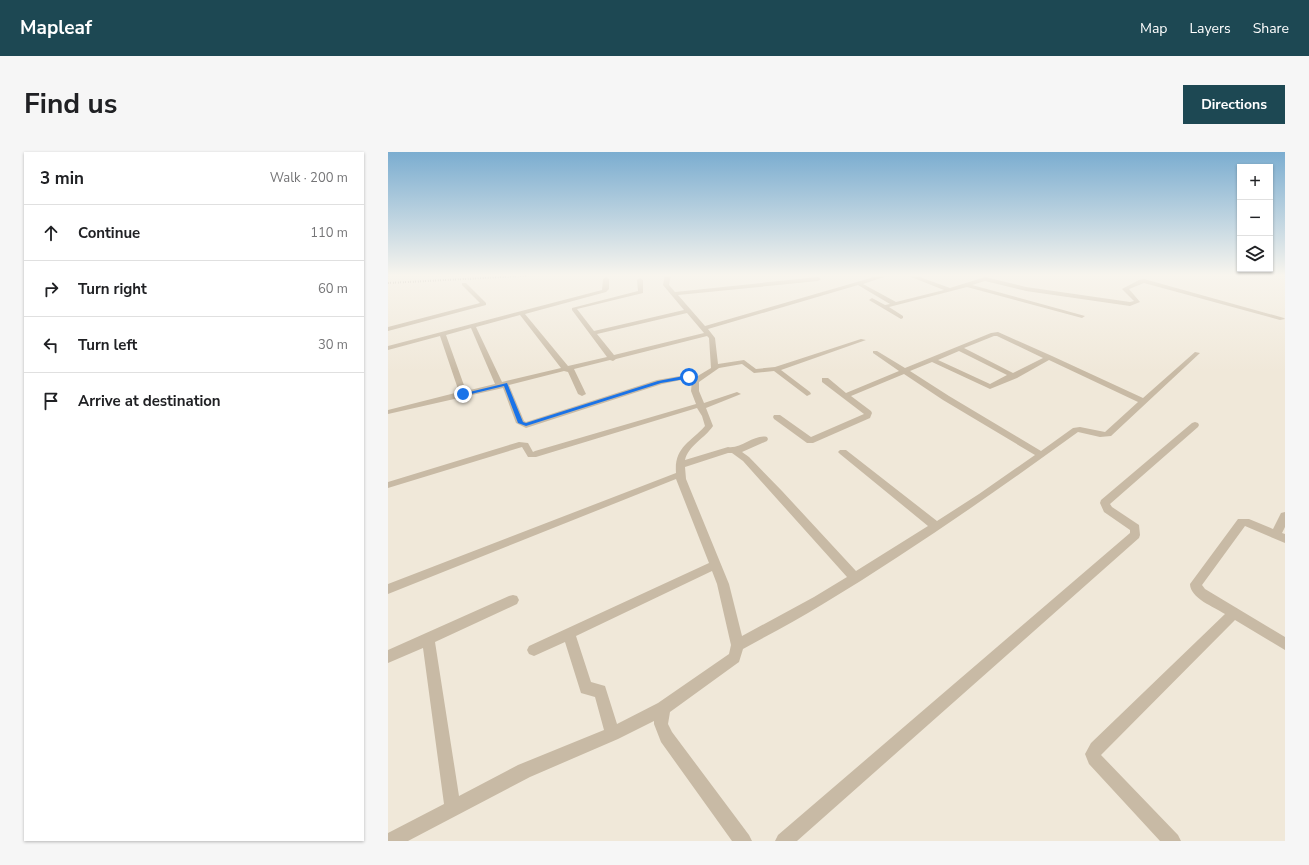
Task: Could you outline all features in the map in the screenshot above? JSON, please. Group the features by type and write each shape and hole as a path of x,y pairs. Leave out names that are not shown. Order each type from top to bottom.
{"street":[{"path":"388,329 472,307"},
{"path":"388,348 542,307"},
{"path":"578,307 575,308 613,359"},
{"path":"685,307 707,331 713,340 715,368"},
{"path":"388,412 613,359 784,307"},
{"path":"884,307 901,317"},
{"path":"1049,307 1082,316"},
{"path":"1239,307 1282,319"},
{"path":"593,332 688,311"},
{"path":"521,313 568,370 582,394"},
{"path":"473,326 520,423 526,424 660,382 689,377 699,380"},
{"path":"443,334 463,394"},
{"path":"845,396 903,370 993,334 998,334 1144,402"},
{"path":"390,841 524,771 613,734 663,708 734,658 738,645 723,584 680,470 680,459 684,450 709,426 709,422 700,406 695,386 699,380 715,368 744,362 754,371 776,369 864,340"},
{"path":"958,348 1014,376"},
{"path":"875,352 946,398 1040,454"},
{"path":"738,645 818,601 855,578 983,496 1040,454 1076,430 1081,429 1098,435 1108,434 1197,353"},
{"path":"931,359 990,387 1050,357"},
{"path":"776,369 807,394"},
{"path":"777,417 808,440 813,440 867,416 868,413 825,380"},
{"path":"388,485 522,444 525,445 531,455 536,454 737,394"},
{"path":"784,841 1135,535 1135,528 1108,509 1105,502 1195,425"},
{"path":"735,451 764,439"},
{"path":"388,589 728,450 735,451 746,459 855,578"},
{"path":"843,452 936,526"},
{"path":"1285,516 1280,536 1249,523 1242,522 1196,584 1196,588 1201,593 1285,644"},
{"path":"534,650 715,565"},
{"path":"388,657 513,600"},
{"path":"1172,841 1094,759 1093,754 1096,748 1234,613"},
{"path":"569,634 586,688 600,691 613,734"},
{"path":"428,639 453,808"},
{"path":"663,708 661,724 666,738 743,841"}],"route":[{"path":"463,394 505,384 520,423 526,424 660,382 689,377"}]}
